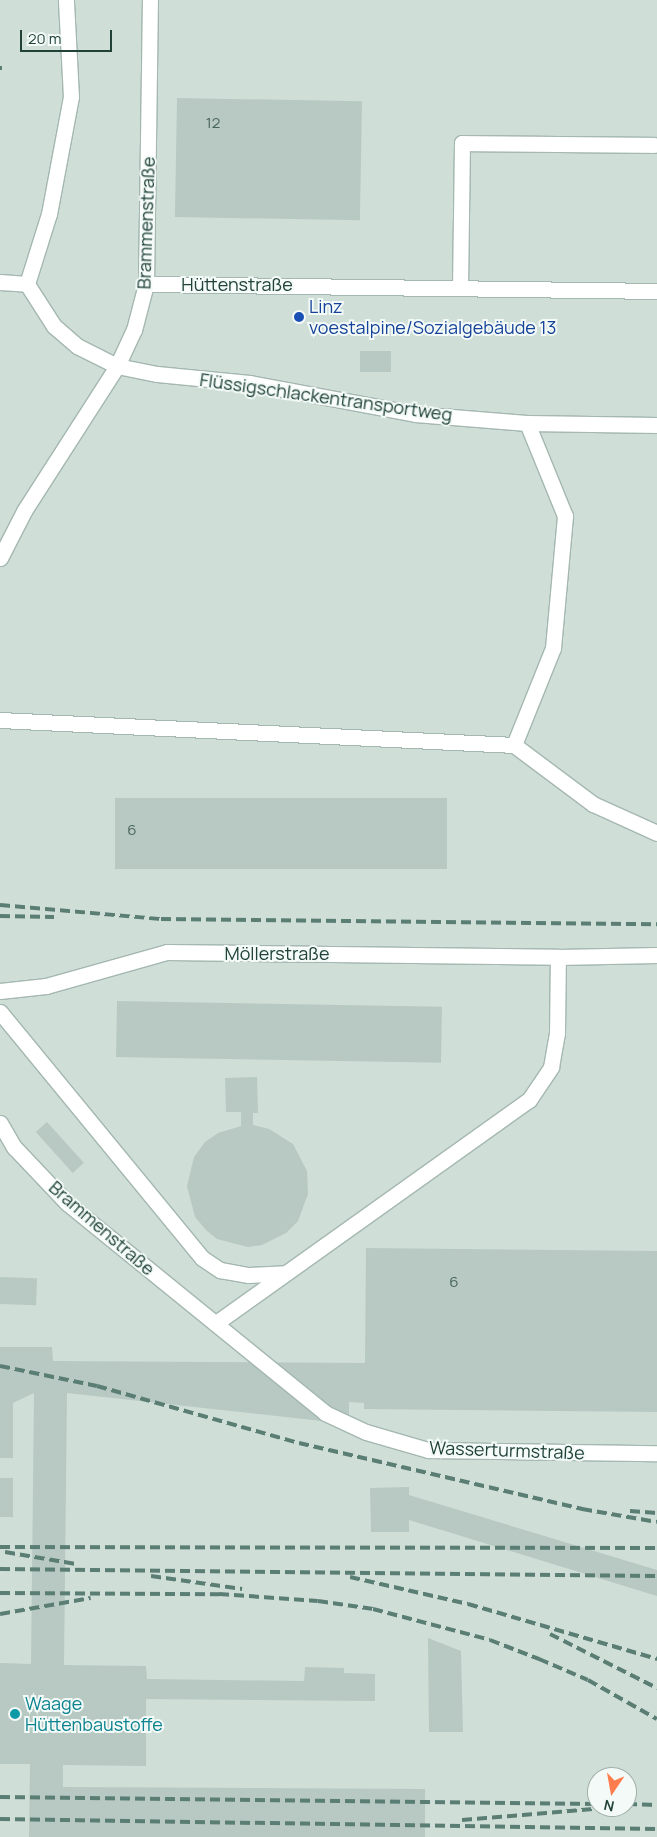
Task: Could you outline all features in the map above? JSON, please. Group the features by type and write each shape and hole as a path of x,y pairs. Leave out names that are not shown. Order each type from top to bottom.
{"street":[{"path":"0,282 27,284 49,214 71,98 66,0"},
{"name":"Brammenstraße","path":"0,558 24,511 117,366 134,330 146,284 150,0"},
{"path":"460,287 462,142 654,146"},
{"name":"Flüssigschlackentransportweg","path":"27,284 54,326 77,346 117,366 157,374 259,384 416,414 527,423 657,425"},
{"name":"Hüttenstraße","path":"146,284 657,291"},
{"path":"514,746 553,648 565,516 527,423"},
{"path":"0,720 514,746 593,804 657,833"},
{"name":"Möllerstraße","path":"0,990 46,986 167,952 558,957 657,955"},
{"path":"216,1323 529,1100 551,1067 557,1034 558,957"},
{"path":"0,1012 202,1258 220,1270 249,1275 285,1273"},
{"name":"Brammenstraße","path":"0,1124 14,1147 67,1203 216,1323"},
{"name":"Wasserturmstraße","path":"216,1323 325,1413 375,1434 428,1450 657,1453"}],"shaded area":[{"path":"0,0 657,0 657,1837 0,1837"}],"building":[{"path":"177,98 362,101 360,220 175,217"},
{"path":"360,351 391,351 391,372 360,372"},
{"path":"115,798 447,798 447,869 115,869"},
{"path":"117,1001 442,1007 441,1063 116,1057"},
{"path":"257,1077 258,1113 253,1113 253,1125 269,1129 293,1144 307,1171 308,1194 298,1221 286,1233 262,1245 248,1247 217,1239 206,1230 195,1217 187,1186 194,1157 205,1142 218,1133 241,1126 241,1112 226,1112 225,1078"},
{"path":"47,1122 84,1163 73,1173 36,1132"},
{"path":"366,1248 657,1251 657,1412 364,1409 364,1403 349,1402 349,1424 67,1393 64,1665 146,1666 147,1679 304,1681 305,1667 344,1668 344,1673 375,1674 375,1701 146,1699 146,1766 63,1765 63,1787 425,1789 425,1837 29,1837 30,1764 0,1764 0,1663 31,1664 34,1393 13,1403 13,1458 0,1458 0,1347 52,1347 53,1361 365,1363"},
{"path":"0,1277 37,1278 36,1305 0,1304"},
{"path":"0,1478 13,1478 13,1517 0,1517"},
{"path":"409,1487 409,1495 657,1570 657,1596 409,1520 409,1532 371,1532 370,1488"},
{"path":"428,1638 461,1651 463,1732 429,1732"}],"railway":[{"path":"0,905 161,919 657,924"},
{"path":"0,916 54,917"},
{"path":"0,1366 97,1386 299,1443 582,1509 657,1522"},
{"path":"630,1511 657,1513"},
{"path":"0,1547 657,1548"},
{"path":"5,1552 76,1564"},
{"path":"0,1569 657,1576"},
{"path":"151,1576 242,1589"},
{"path":"350,1577 468,1604 657,1659"},
{"path":"0,1593 219,1594 318,1601 373,1609 490,1640 588,1680 657,1719"},
{"path":"0,1614 91,1598"},
{"path":"550,1634 657,1688"},
{"path":"0,1797 587,1804"},
{"path":"637,1804 657,1805"},
{"path":"462,1820 587,1809"},
{"path":"0,1819 657,1829"}],"place":[{"name":"Linz voestalpine/Sozialgebäude 13","path":"299,317"},
{"name":"Waage Hüttenbaustoffe","path":"15,1714"}]}
